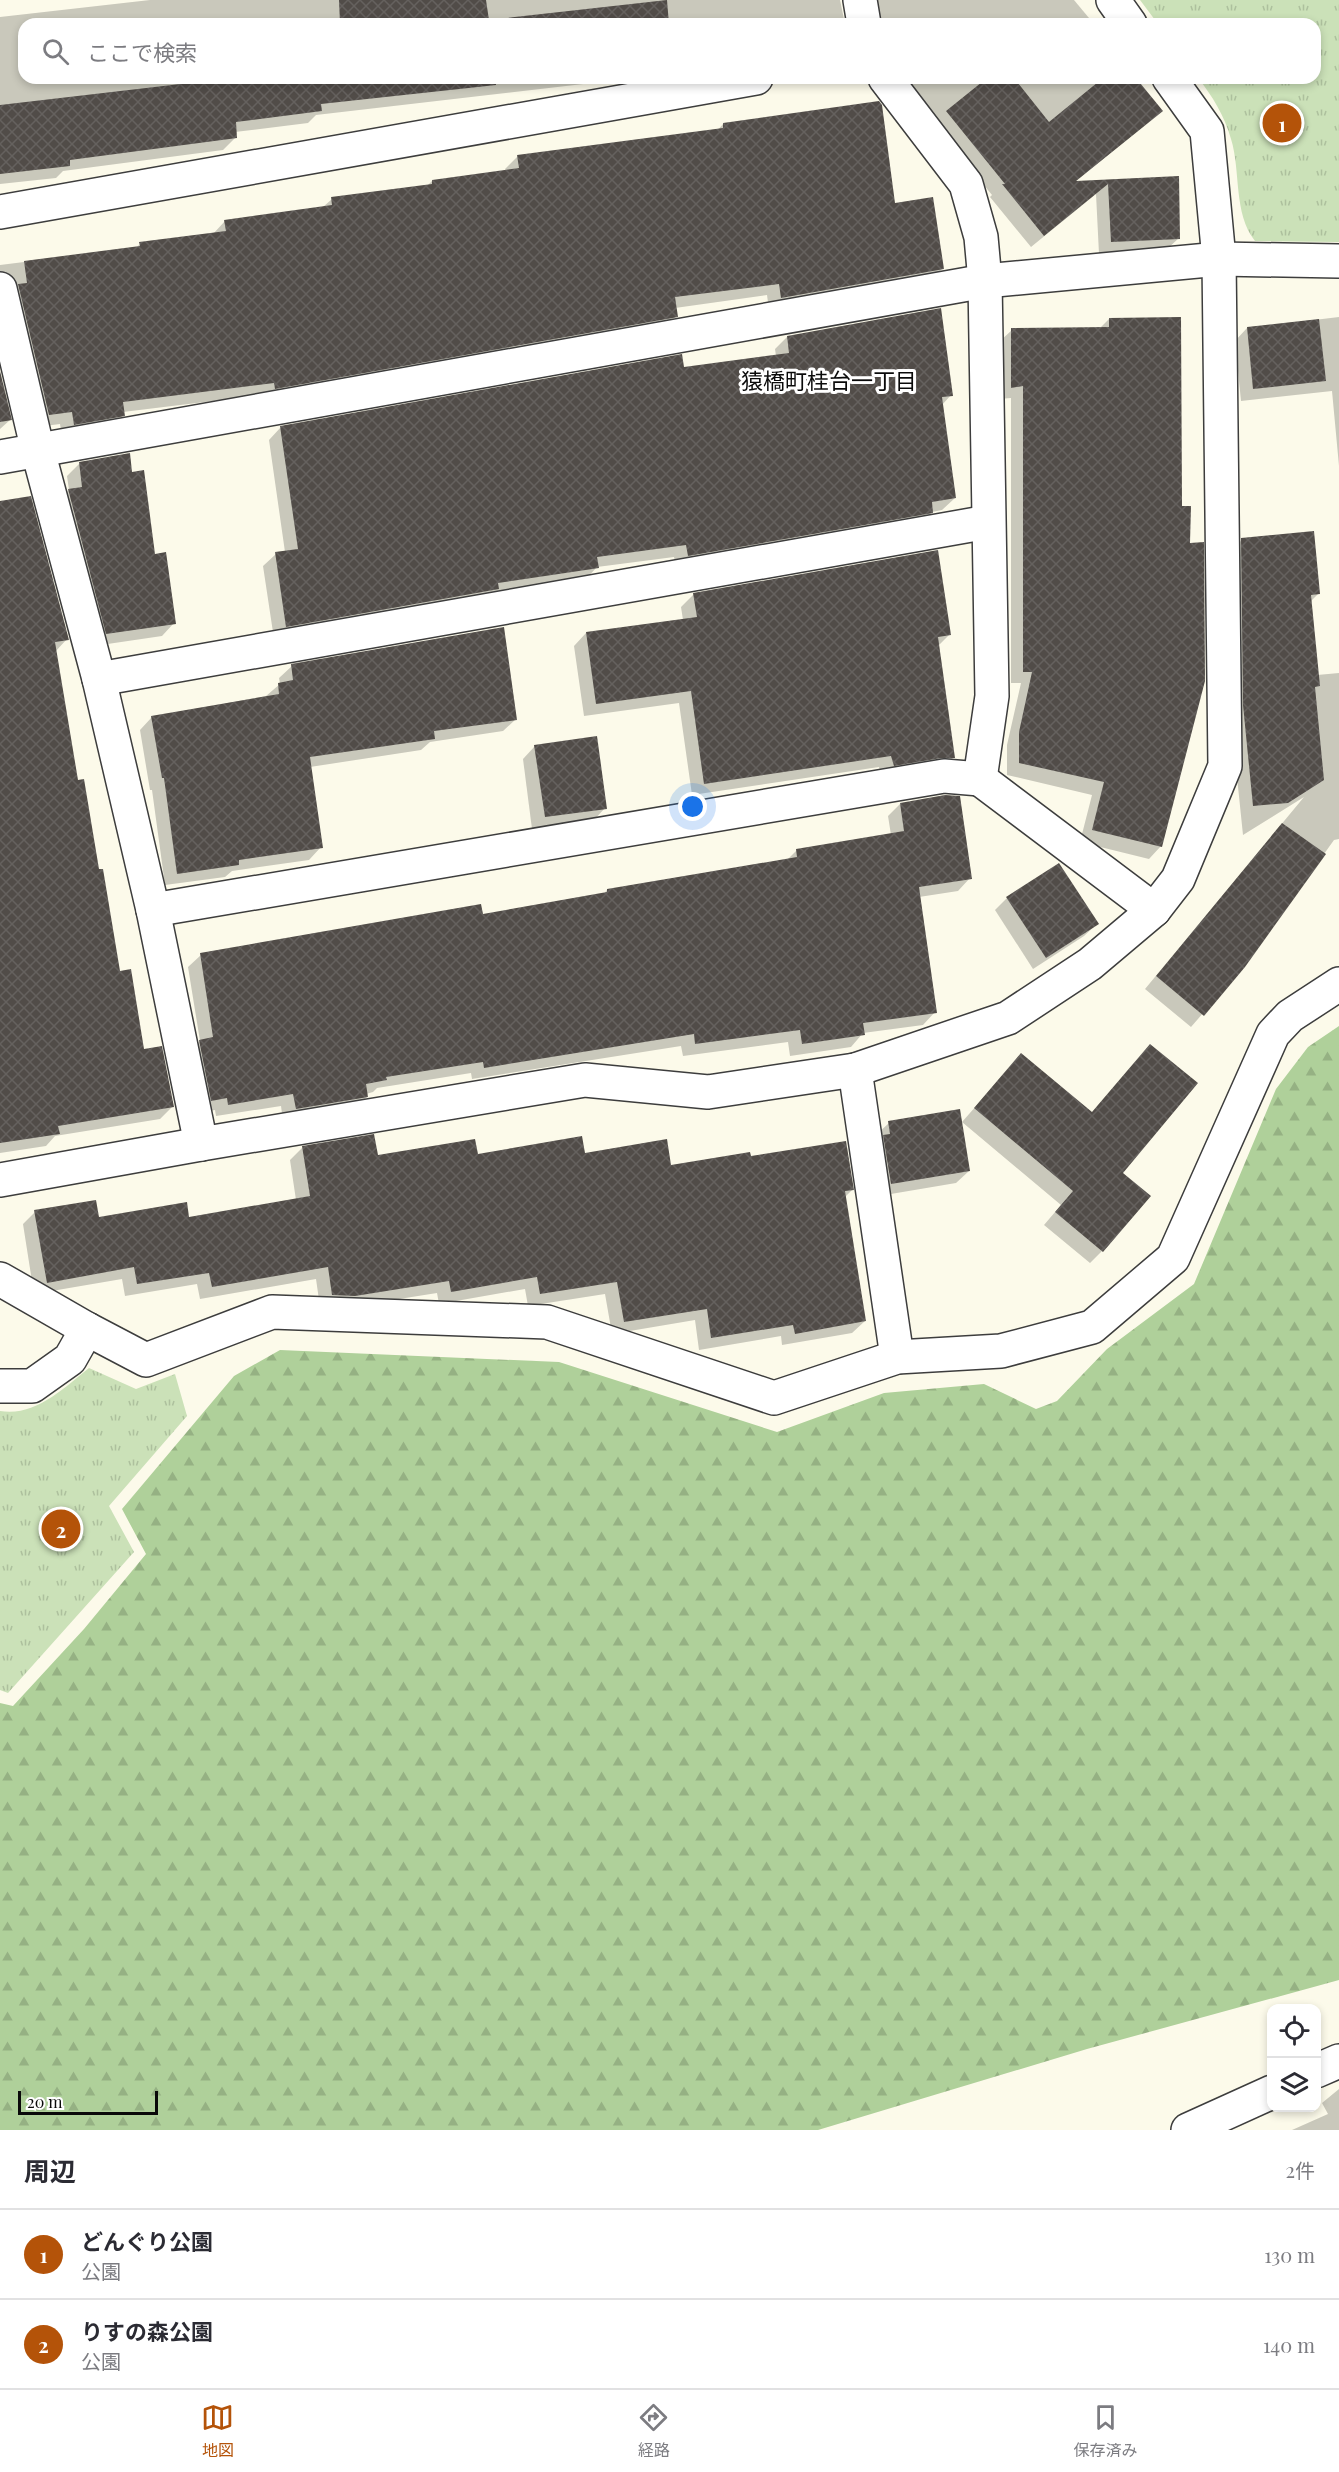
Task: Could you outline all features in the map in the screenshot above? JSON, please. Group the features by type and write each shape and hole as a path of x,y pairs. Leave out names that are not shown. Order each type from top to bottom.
{"street":[{"path":"860,0 863,18"},
{"path":"1113,0 1126,18"},
{"path":"0,212 722,84"},
{"path":"890,84 966,184 981,237 985,281 992,696 980,779"},
{"path":"0,1180 585,1080 708,1092 855,1070 1008,1018 1090,964 1154,910 1178,879 1225,766 1219,259 1207,131 1173,84"},
{"path":"0,458 985,281 1219,259 1339,261"},
{"path":"0,289 38,451 99,679 153,910 201,1144"},
{"path":"99,679 988,522"},
{"path":"153,910 944,776 980,779 1154,910"},
{"path":"0,1279 146,1360 272,1312 547,1322 774,1398 897,1357 1001,1351 1092,1327 1173,1258 1273,1034 1290,1016 1339,984"},
{"path":"855,1070 897,1357"},
{"path":"0,1386 32,1386 70,1359 87,1329"},
{"path":"1321,2069 1339,2061"},
{"path":"1188,2130 1267,2094"}],"green space":[{"path":"1140,0 1339,0 1339,242 1255,241 1243,218 1234,151 1228,130 1218,107 1202,84 1321,84 1321,18 1154,18"},
{"path":"1339,1026 1339,1980 1087,2049 818,2130 0,2130 0,1703 13,1706 84,1629 146,1554 122,1509 234,1376 280,1350 559,1362 777,1432 884,1393 984,1384 1036,1409 1057,1401 1107,1349 1194,1284 1276,1089 1308,1047"},
{"path":"89,1368 136,1389 175,1374 187,1416 109,1506 134,1552 8,1693 0,1690 0,1411 13,1412 37,1405 59,1392"}],"building":[{"path":"339,0 486,0 489,18 340,18"},
{"path":"667,0 668,18 507,18"},
{"path":"180,84 496,84 321,104 322,111 236,122 237,138 70,160 70,166 0,174 0,105"},
{"path":"980,84 1019,84 1049,122 1096,84 1141,84 1163,111 1076,181 1179,176 1180,239 1111,242 1108,184 1044,236 946,111"},
{"path":"879,101 882,105 895,203 933,197 944,269 781,298 779,284 675,297 678,317 275,389 274,383 123,402 125,416 74,425 72,412 49,415 18,284 27,283 24,261 140,246 139,242 226,231 224,220 332,205 331,197 432,184 432,180 519,168 517,155 723,128 723,123"},
{"path":"941,308 953,396 942,397 956,498 932,502 933,513 688,556 686,545 597,557 599,568 498,583 499,589 286,627 275,552 298,549 280,426 682,354 684,367 789,353 787,336"},
{"path":"1181,317 1182,506 1191,506 1190,543 1204,542 1205,681 1162,847 1092,830 1104,782 1019,763 1019,732 1032,672 1023,672 1023,386 1011,388 1011,328 1109,327 1109,318"},
{"path":"1319,319 1326,381 1253,389 1247,327"},
{"path":"0,371 12,420 0,422"},
{"path":"130,453 132,472 144,470 155,554 166,552 176,624 106,634 68,489 82,487 79,462"},
{"path":"31,496 69,640 55,642 78,780 84,779 99,869 103,869 120,971 131,969 144,1049 162,1046 174,1107 58,1126 60,1134 0,1143 0,501"},
{"path":"1314,531 1320,594 1311,595 1320,686 1315,687 1324,780 1288,803 1253,806 1243,705 1241,538"},
{"path":"938,550 951,635 938,637 955,758 941,758 894,766 891,756 704,784 691,691 596,704 586,632 697,617 693,593"},
{"path":"504,627 517,720 434,731 435,739 310,757 323,848 239,860 239,865 177,874 164,778 162,778 151,716 279,694 278,683 293,680 291,664"},
{"path":"597,736 607,809 545,817 534,745"},
{"path":"945,795 960,796 972,879 919,887 937,1013 863,1023 865,1035 802,1044 800,1030 695,1044 694,1034 484,1068 483,1062 386,1077 387,1080 366,1084 368,1097 296,1109 293,1094 228,1105 227,1098 211,1101 199,1040 213,1037 200,953 481,904 483,914 607,892 607,889 797,857 796,849 904,831 900,803"},
{"path":"1282,823 1326,854 1245,967 1204,1016 1156,976"},
{"path":"1059,863 1099,924 1046,958 1006,897"},
{"path":"1150,1044 1198,1083 1123,1173 1151,1196 1103,1252 1055,1212 1073,1191 974,1108 1021,1053 1092,1112"},
{"path":"960,1109 970,1171 891,1184 883,1135 890,1134 888,1121"},
{"path":"374,1134 378,1155 475,1139 478,1154 582,1136 585,1153 667,1139 671,1165 750,1152 751,1156 846,1141 854,1190 845,1191 866,1321 795,1334 793,1325 711,1338 707,1309 624,1322 617,1282 540,1294 537,1277 451,1292 449,1281 355,1296 332,1295 328,1267 212,1287 209,1273 137,1284 134,1267 47,1283 34,1210 96,1200 99,1217 187,1202 189,1217 310,1196 302,1146"}],"place":[{"name":"どんぐり公園","path":"1282,123"},
{"name":"りすの森公園","path":"61,1529"}],"district":[{"name":"猿橋町桂台一丁目","path":"829,381"}]}
